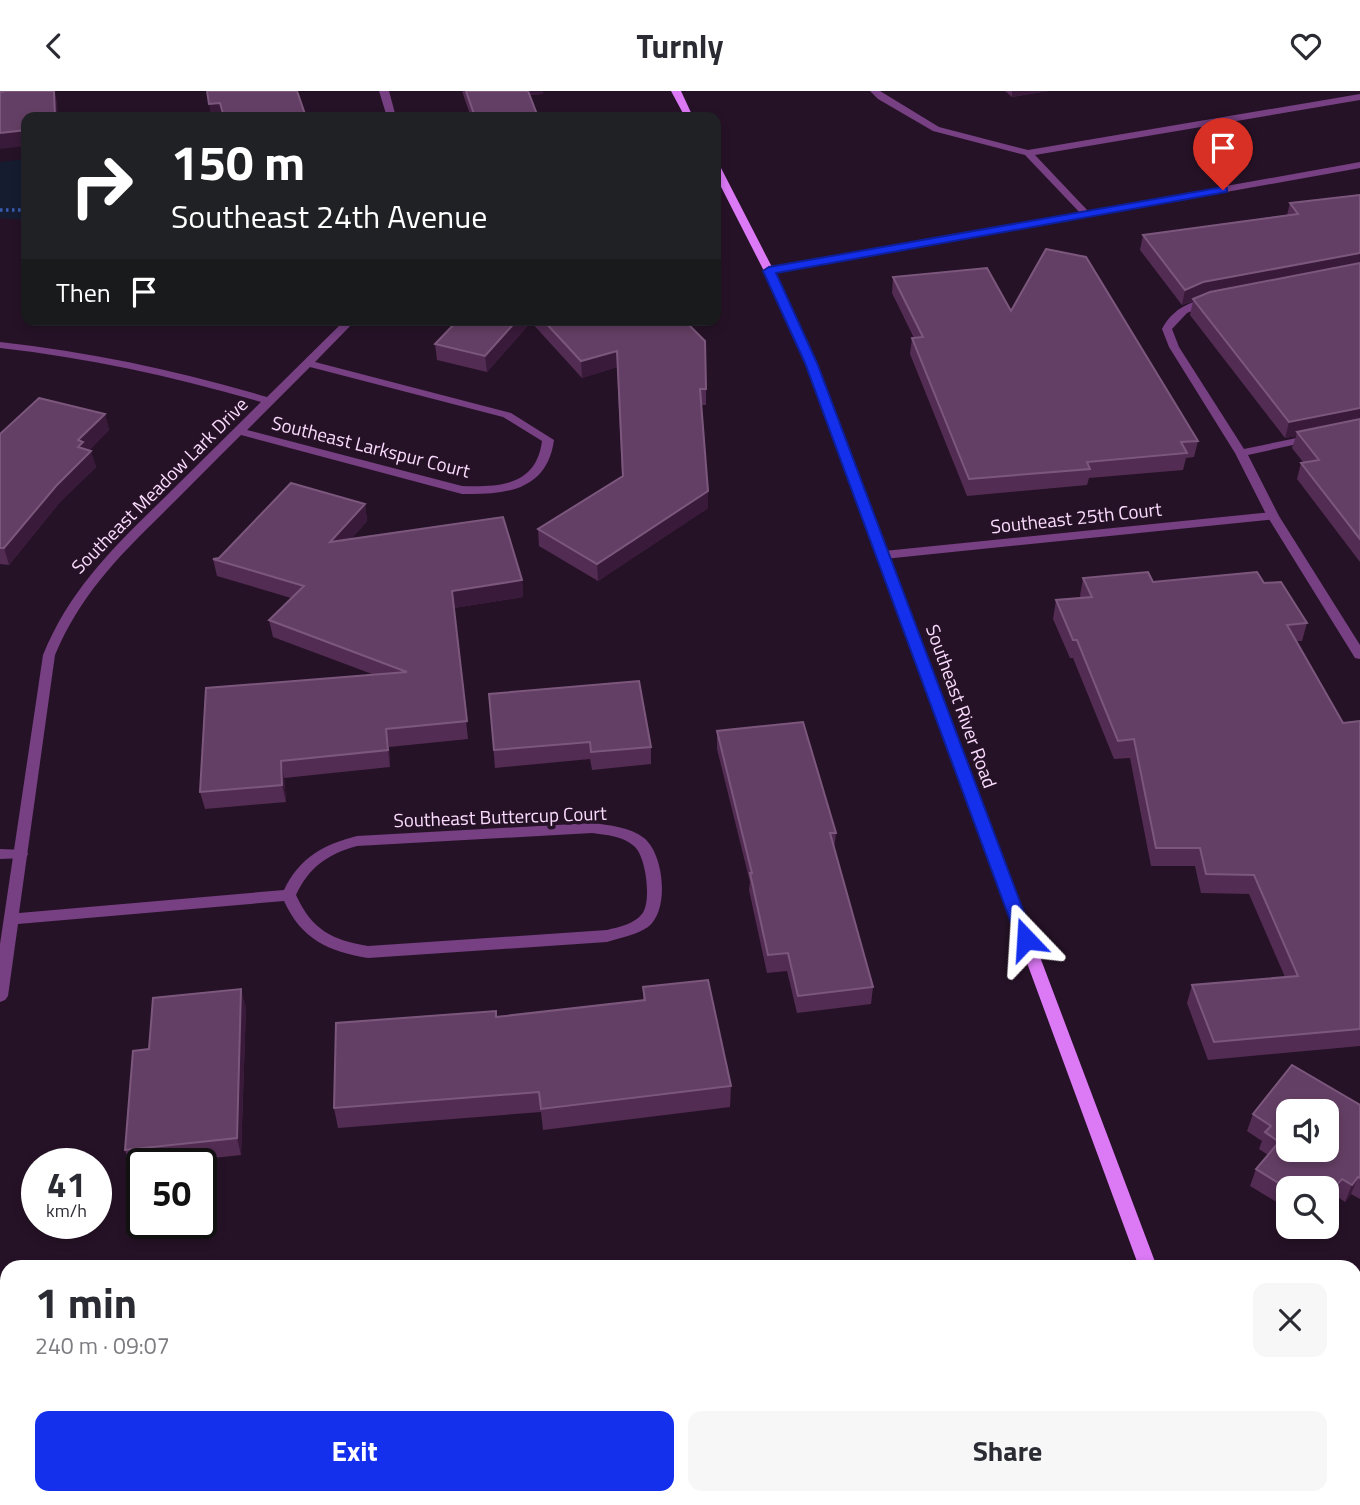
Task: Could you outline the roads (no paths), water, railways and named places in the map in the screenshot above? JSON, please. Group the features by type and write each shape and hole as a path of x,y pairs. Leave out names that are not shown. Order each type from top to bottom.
{"main road":[{"path":"676,91 686,112"},
{"name":"Southeast River Road","path":"721,178 769,271 811,363 1145,1260"}],"street":[{"path":"384,91 390,112"},
{"path":"875,91 936,129 1028,153 1360,97"},
{"path":"1028,153 1086,214"},
{"path":"769,271 1360,165"},
{"path":"1217,299 1185,308 1173,318 1167,330 1174,347 1241,453 1273,516 1360,655"},
{"name":"Southeast Meadow Lark Drive","path":"1,987 49,655 64,618 87,584 115,553 345,326"},
{"path":"0,345 131,362 269,401"},
{"name":"Southeast Larkspur Court","path":"239,431 463,490 494,491 521,483 539,470 548,454 548,440 507,415 307,363"},
{"path":"1241,453 1320,436"},
{"name":"Southeast 25th Court","path":"884,555 1273,516"},
{"name":"Southeast Buttercup Court","path":"592,828 616,831 637,840 650,854 657,901 649,916 634,929 607,936 368,952 341,948 317,936 297,916 289,895 298,875 310,862 329,848 357,841 592,828"},
{"path":"0,854 21,853"},
{"path":"12,919 289,895"}]}
